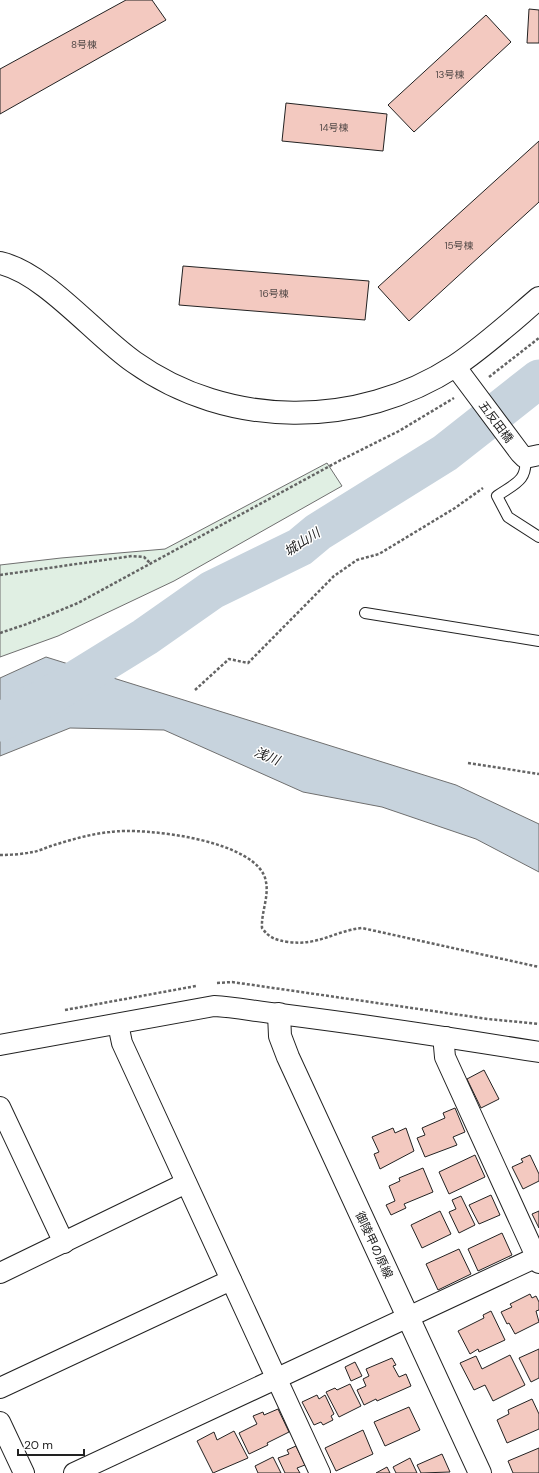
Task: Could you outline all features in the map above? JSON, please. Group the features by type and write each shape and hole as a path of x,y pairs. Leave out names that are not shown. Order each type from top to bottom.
{"street":[{"path":"0,263 28,275 134,362 170,384 197,396 265,412 307,414 366,405 400,394 455,366 504,328 539,298"},
{"name":"五反田橋","path":"455,366 472,390 528,455"},
{"path":"0,1045 214,1006 235,1007 278,1014 332,1020 539,1052"},
{"name":"御陵甲の原線","path":"278,1014 280,1036 288,1057 480,1473"},
{"path":"118,1024 122,1043 320,1473"},
{"path":"74,1473 538,1259 445,1057 444,1046 446,1037"},
{"path":"0,1107 64,1243"},
{"path":"0,1273 186,1183"},
{"path":"0,1388 231,1280"},
{"path":"0,1422 24,1473"}],"lane":[{"path":"528,455 527,468 523,478 497,496 508,517 539,537"},
{"path":"365,613 539,641"}],"path":[{"path":"0,633 27,624 78,603 398,430 450,400 472,390 539,338"},
{"path":"195,690 229,659 248,663 334,576 357,560 379,554 455,508 484,487"},
{"path":"0,575 132,556 144,557 151,564"},
{"path":"468,763 539,774"},
{"path":"0,855 34,852 84,837 123,830 154,832 187,838 239,852 253,861 261,871 266,882 262,928 268,936 276,940 303,944 318,941 352,929 362,928 539,968"}],"green space":[{"path":"327,463 342,486 174,581 58,636 0,657 0,565 165,549"}],"water":[{"name":"浅川","path":"46,657 456,785 539,824 539,872 476,839 382,807 303,792 164,730 70,728 0,756 0,678"}],"building":[{"path":"126,0 152,0 166,20 0,114 0,69"},
{"path":"529,9 539,10 539,43 527,43"},
{"path":"486,15 511,42 414,132 388,105"},
{"path":"286,103 387,114 383,151 282,141"},
{"path":"539,141 539,202 409,321 378,287"},
{"path":"183,266 369,281 365,320 179,305"},
{"path":"484,1070 499,1099 481,1108 467,1079"},
{"path":"455,1108 465,1132 453,1137 457,1145 425,1157 417,1138 425,1135 422,1128 445,1118 443,1113"},
{"path":"393,1128 395,1133 406,1128 414,1151 380,1169 374,1154 379,1152 372,1137"},
{"path":"475,1155 485,1177 449,1194 439,1172"},
{"path":"530,1155 539,1174 539,1181 523,1189 512,1167 523,1162 521,1159"},
{"path":"423,1168 433,1192 404,1204 406,1208 391,1215 386,1205 395,1201 389,1186 400,1181 399,1178"},
{"path":"491,1195 500,1215 479,1224 469,1205"},
{"path":"461,1196 475,1225 459,1233 449,1212 456,1209 452,1200"},
{"path":"440,1211 451,1234 422,1248 411,1225"},
{"path":"539,1211 539,1228 532,1214"},
{"path":"502,1233 512,1255 478,1271 468,1249"},
{"path":"459,1249 471,1274 438,1290 426,1264"},
{"path":"530,1294 532,1298 536,1296 539,1302 539,1310 536,1311 539,1322 515,1334 509,1323 507,1324 501,1312 512,1307 510,1304"},
{"path":"491,1311 505,1340 479,1352 478,1349 470,1354 458,1331 484,1318 483,1315"},
{"path":"539,1349 539,1378 531,1382 519,1358"},
{"path":"510,1355 525,1385 493,1401 485,1385 474,1390 460,1363 476,1356 482,1369"},
{"path":"392,1358 396,1365 393,1366 399,1377 406,1374 411,1386 364,1405 357,1390 366,1386 363,1379 369,1376 366,1369"},
{"path":"355,1362 362,1376 351,1381 345,1367"},
{"path":"350,1384 361,1406 339,1417 326,1392 335,1388 337,1390"},
{"path":"317,1395 319,1399 325,1395 334,1414 331,1416 333,1420 323,1425 321,1422 314,1425 302,1402"},
{"path":"532,1399 539,1414 539,1429 507,1443 497,1420 509,1414 508,1410"},
{"path":"409,1407 420,1430 385,1446 374,1422"},
{"path":"278,1409 289,1432 267,1443 268,1445 249,1454 239,1433 257,1424 253,1416 263,1412 264,1415"},
{"path":"363,1430 373,1454 336,1471 325,1448"},
{"path":"234,1431 248,1458 213,1473 197,1441 214,1432 217,1440"},
{"path":"296,1446 305,1465 297,1468 300,1473 285,1473 278,1458 289,1454 287,1450"},
{"path":"539,1448 539,1473 513,1473 508,1461"},
{"path":"442,1454 450,1472 421,1473 417,1465"},
{"path":"273,1457 281,1473 258,1473 255,1466"},
{"path":"410,1458 417,1473 396,1473 393,1467"},
{"path":"387,1467 390,1473 376,1473"}],"waterway":[{"name":"城山川","path":"0,722 56,692 145,637 212,590 300,547 318,532 445,453 539,379"}]}
